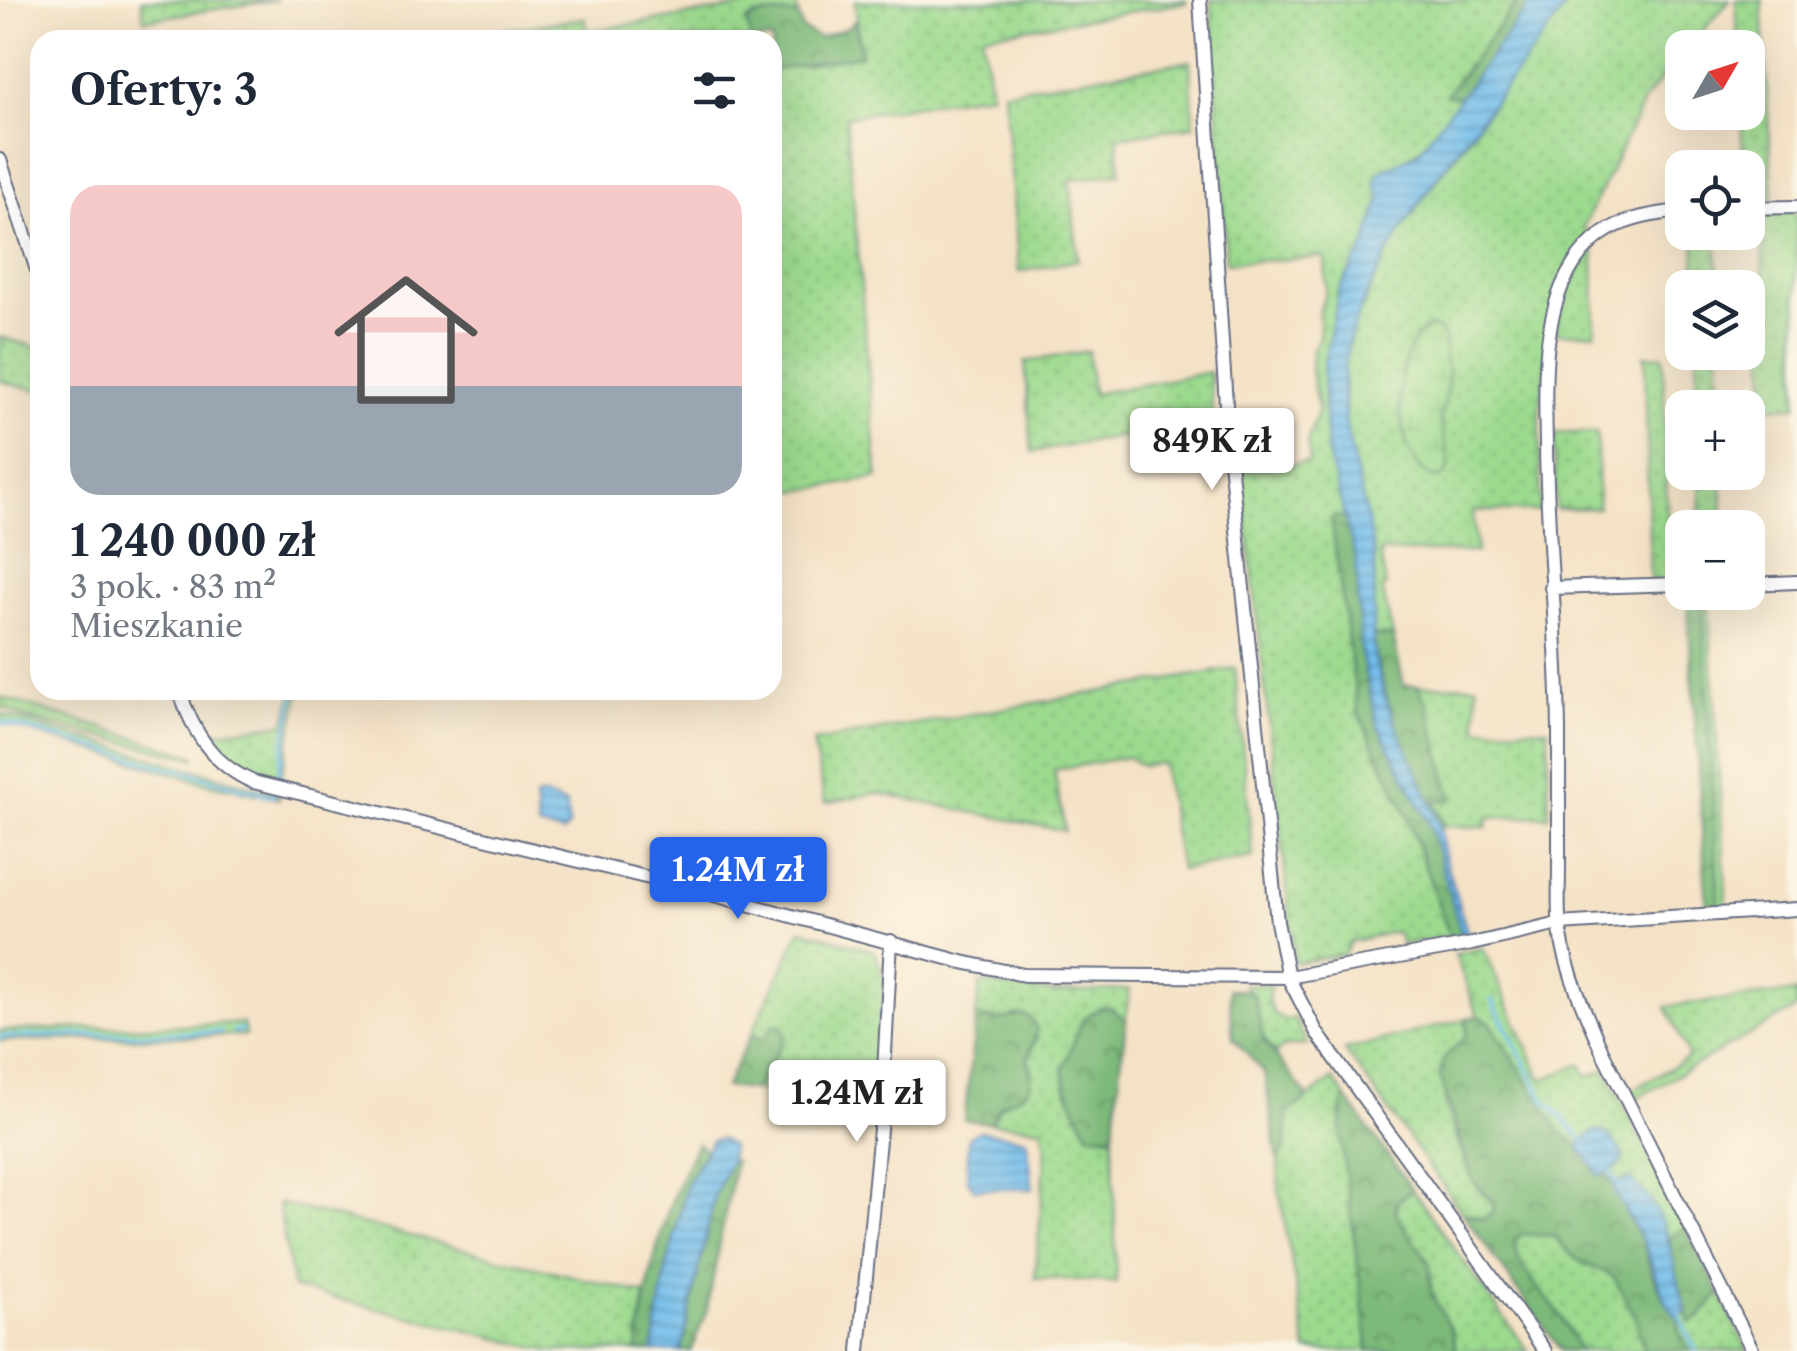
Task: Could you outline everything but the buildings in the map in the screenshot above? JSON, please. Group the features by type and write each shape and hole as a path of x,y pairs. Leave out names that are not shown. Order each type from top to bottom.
{"street":[{"path":"1200,0 1229,452 1275,904 1288,976 1317,1033 1546,1351"},
{"path":"0,160 30,249"},
{"path":"1765,207 1797,206"},
{"path":"1665,213 1616,224 1586,248 1558,296 1547,363 1545,407 1559,727 1559,924 1561,940 1595,1035 1627,1106 1753,1351"},
{"path":"1765,583 1797,582"},
{"path":"1551,588 1665,585"},
{"path":"183,700 199,737 215,758 253,782 666,882 962,962 1024,974 1288,976 1472,944 1559,924 1797,908"},
{"path":"860,1351 882,1108 891,941"}],"green space":[{"path":"141,0 278,0 144,20"},
{"path":"787,0 795,0 798,14 760,15 748,20 750,30 594,30"},
{"path":"1211,0 1519,0 1447,94 1462,97 1437,131 1407,158 1381,170 1381,199 1365,246 1340,288 1323,368 1327,450 1345,516 1331,519 1358,712 1405,810 1450,937 1401,944 1398,933 1393,932 1350,942 1345,954 1295,963 1241,470 1310,462 1307,443 1318,410 1312,352 1319,337 1319,311 1326,292 1325,257 1226,263"},
{"path":"1519,0 1533,0 1462,97 1446,95"},
{"path":"1570,0 1730,0 1704,30 1665,30 1665,75 1645,99 1583,228 1590,234 1571,261 1555,295 1540,409 1540,511 1473,511 1477,552 1380,552 1386,586 1382,588 1393,636 1372,636 1373,552 1346,441 1344,362 1355,322 1395,237"},
{"path":"1736,0 1762,0 1764,30 1737,30"},
{"path":"855,1 1186,3 982,35 991,93 846,117 878,478 799,491 782,489 782,68 861,55"},
{"path":"798,14 802,29 819,38 855,21 861,55 782,68 782,30 749,30 747,21 760,15"},
{"path":"584,18 588,30 504,30"},
{"path":"1765,55 1773,201 1765,201 1765,150 1742,150 1742,130 1765,130"},
{"path":"1190,61 1194,126 1118,137 1120,173 1070,180 1078,260 1019,272 1004,91"},
{"path":"1796,212 1797,406 1766,407 1765,214"},
{"path":"1594,245 1595,333 1555,333 1570,287"},
{"path":"1695,250 1717,250 1718,270 1696,270"},
{"path":"1431,327 1441,332 1445,341 1444,362 1448,370 1440,420 1450,465 1438,479 1422,470 1411,453 1400,405 1406,357 1416,338"},
{"path":"0,337 30,345 30,388 0,381"},
{"path":"1088,351 1092,394 1210,372 1213,421 1032,452 1025,362"},
{"path":"1645,355 1663,356 1667,510 1665,581 1650,581"},
{"path":"1697,370 1720,370 1720,390 1698,390"},
{"path":"1554,433 1597,433 1598,508 1556,509"},
{"path":"1700,490 1722,490 1723,510 1701,510"},
{"path":"1345,516 1356,560 1361,652 1377,723 1430,825 1462,936 1450,937 1405,810 1358,712 1331,518"},
{"path":"1688,610 1703,610 1719,909 1707,910"},
{"path":"1703,610 1709,610 1727,909 1719,909"},
{"path":"1372,636 1393,636 1404,685 1418,686 1427,703 1452,800 1434,801 1445,826 1439,826 1399,733"},
{"path":"1235,668 1253,857 1180,870 1162,763 1141,766 1128,757 1054,770 1065,831 877,793 825,803 813,742"},
{"path":"1477,685 1477,728 1548,728 1549,816 1487,818 1487,827 1445,826 1434,800 1452,799 1427,703 1418,686"},
{"path":"0,697 194,755 195,759 32,720 0,707"},
{"path":"291,700 298,700 281,777 241,761 210,733 285,723"},
{"path":"0,714 279,794 279,799 202,782 0,723"},
{"path":"801,929 875,951 884,977 877,1104 752,1090 786,1036 780,1025 773,1026 766,1037 750,1037"},
{"path":"1483,948 1542,1080 1581,1064 1587,1076 1605,1070 1686,1227 1669,1238 1647,1197 1618,1182 1614,1184 1606,1174 1600,1176 1579,1147 1558,1129 1489,1021 1478,1016 1455,954"},
{"path":"980,983 1055,993 1130,989 1126,1020 1111,1008 1083,1019 1063,1069 1067,1089 1088,1133 1113,1136 1116,1282 1035,1278 1046,1149 1042,1128 992,1123 1001,1105 1016,1095 1032,1069 1028,1060 1037,1037 998,1020 976,1017"},
{"path":"1244,985 1271,985 1268,1000 1274,1014 1286,1020 1295,1018 1307,1044 1285,1047 1276,1053 1266,1041 1254,998"},
{"path":"1229,989 1250,992 1254,997 1264,1041 1308,1097 1288,1112 1285,1148 1278,1160 1264,1072 1233,1038"},
{"path":"1797,992 1797,1008 1633,1100 1629,1092 1689,1057 1666,1006"},
{"path":"1100,1008 1111,1008 1126,1020 1113,1136 1088,1133 1067,1089 1063,1069 1083,1019"},
{"path":"1023,1015 1031,1018 1037,1029 1028,1056 1029,1088 1003,1103 992,1123 964,1120 976,1017 998,1020"},
{"path":"1478,1016 1489,1021 1558,1129 1579,1147 1600,1176 1606,1174 1614,1184 1690,1351 1644,1351 1635,1316 1613,1276 1576,1258 1555,1236 1522,1234 1515,1240 1519,1259 1560,1315 1580,1351 1561,1351 1462,1212 1484,1219 1494,1210 1493,1202 1473,1181 1440,1076 1444,1059 1465,1038 1466,1019"},
{"path":"1466,1019 1465,1038 1444,1094 1472,1178 1493,1206 1494,1210 1483,1219 1462,1212 1345,1050"},
{"path":"243,1023 245,1035 0,1041 0,1031"},
{"path":"773,1025 780,1025 786,1036 758,1085 752,1090 725,1087 750,1037 766,1037"},
{"path":"1333,1079 1345,1096 1341,1138 1369,1351 1307,1351 1279,1190 1278,1160 1285,1148 1288,1112"},
{"path":"1345,1096 1412,1189 1398,1201 1396,1212 1430,1264 1431,1292 1452,1333 1456,1351 1369,1351 1341,1138"},
{"path":"697,1143 706,1150 687,1184 665,1276 653,1351 637,1351 658,1244"},
{"path":"730,1160 735,1161 707,1310 691,1351 681,1351 715,1194"},
{"path":"1412,1189 1528,1351 1456,1351 1452,1333 1431,1292 1431,1274 1396,1212 1398,1201"},
{"path":"278,1203 645,1294 637,1351 549,1351 293,1288"},
{"path":"1686,1227 1720,1294 1693,1322 1675,1272 1669,1238"},
{"path":"1522,1233 1555,1237 1576,1258 1613,1276 1635,1316 1644,1351 1580,1351 1560,1315 1519,1259 1515,1239"},
{"path":"1720,1294 1748,1351 1690,1351 1677,1317 1686,1311 1690,1322 1701,1317 1704,1307"}],"water":[{"path":"1533,0 1570,0 1399,234 1356,320 1343,379 1348,436 1373,550 1376,663 1388,706 1439,825 1468,934 1462,936 1430,825 1377,723 1361,652 1356,560 1327,450 1323,368 1340,288 1365,246 1381,199 1375,181 1378,173 1417,154"},
{"path":"544,796 566,805 569,826 563,833 538,827 535,798"},
{"path":"1596,1130 1608,1134 1624,1157 1617,1167 1600,1176 1579,1147"},
{"path":"980,1131 1027,1139 1033,1189 974,1189 967,1179 968,1137"},
{"path":"720,1139 731,1146 730,1160 715,1194 681,1351 653,1351 665,1276 687,1184 712,1140"},
{"path":"1630,1179 1653,1205 1668,1239 1686,1311 1677,1317 1667,1304 1644,1244 1614,1191 1614,1184"}],"waterway":[{"path":"277,781 293,700"},
{"path":"0,722 274,796"},
{"path":"1492,1000 1544,1099 1585,1142"},
{"path":"233,1031 242,1030"},
{"path":"0,1037 221,1032"},
{"path":"1607,1168 1618,1185"},
{"path":"1679,1315 1696,1351"}]}
